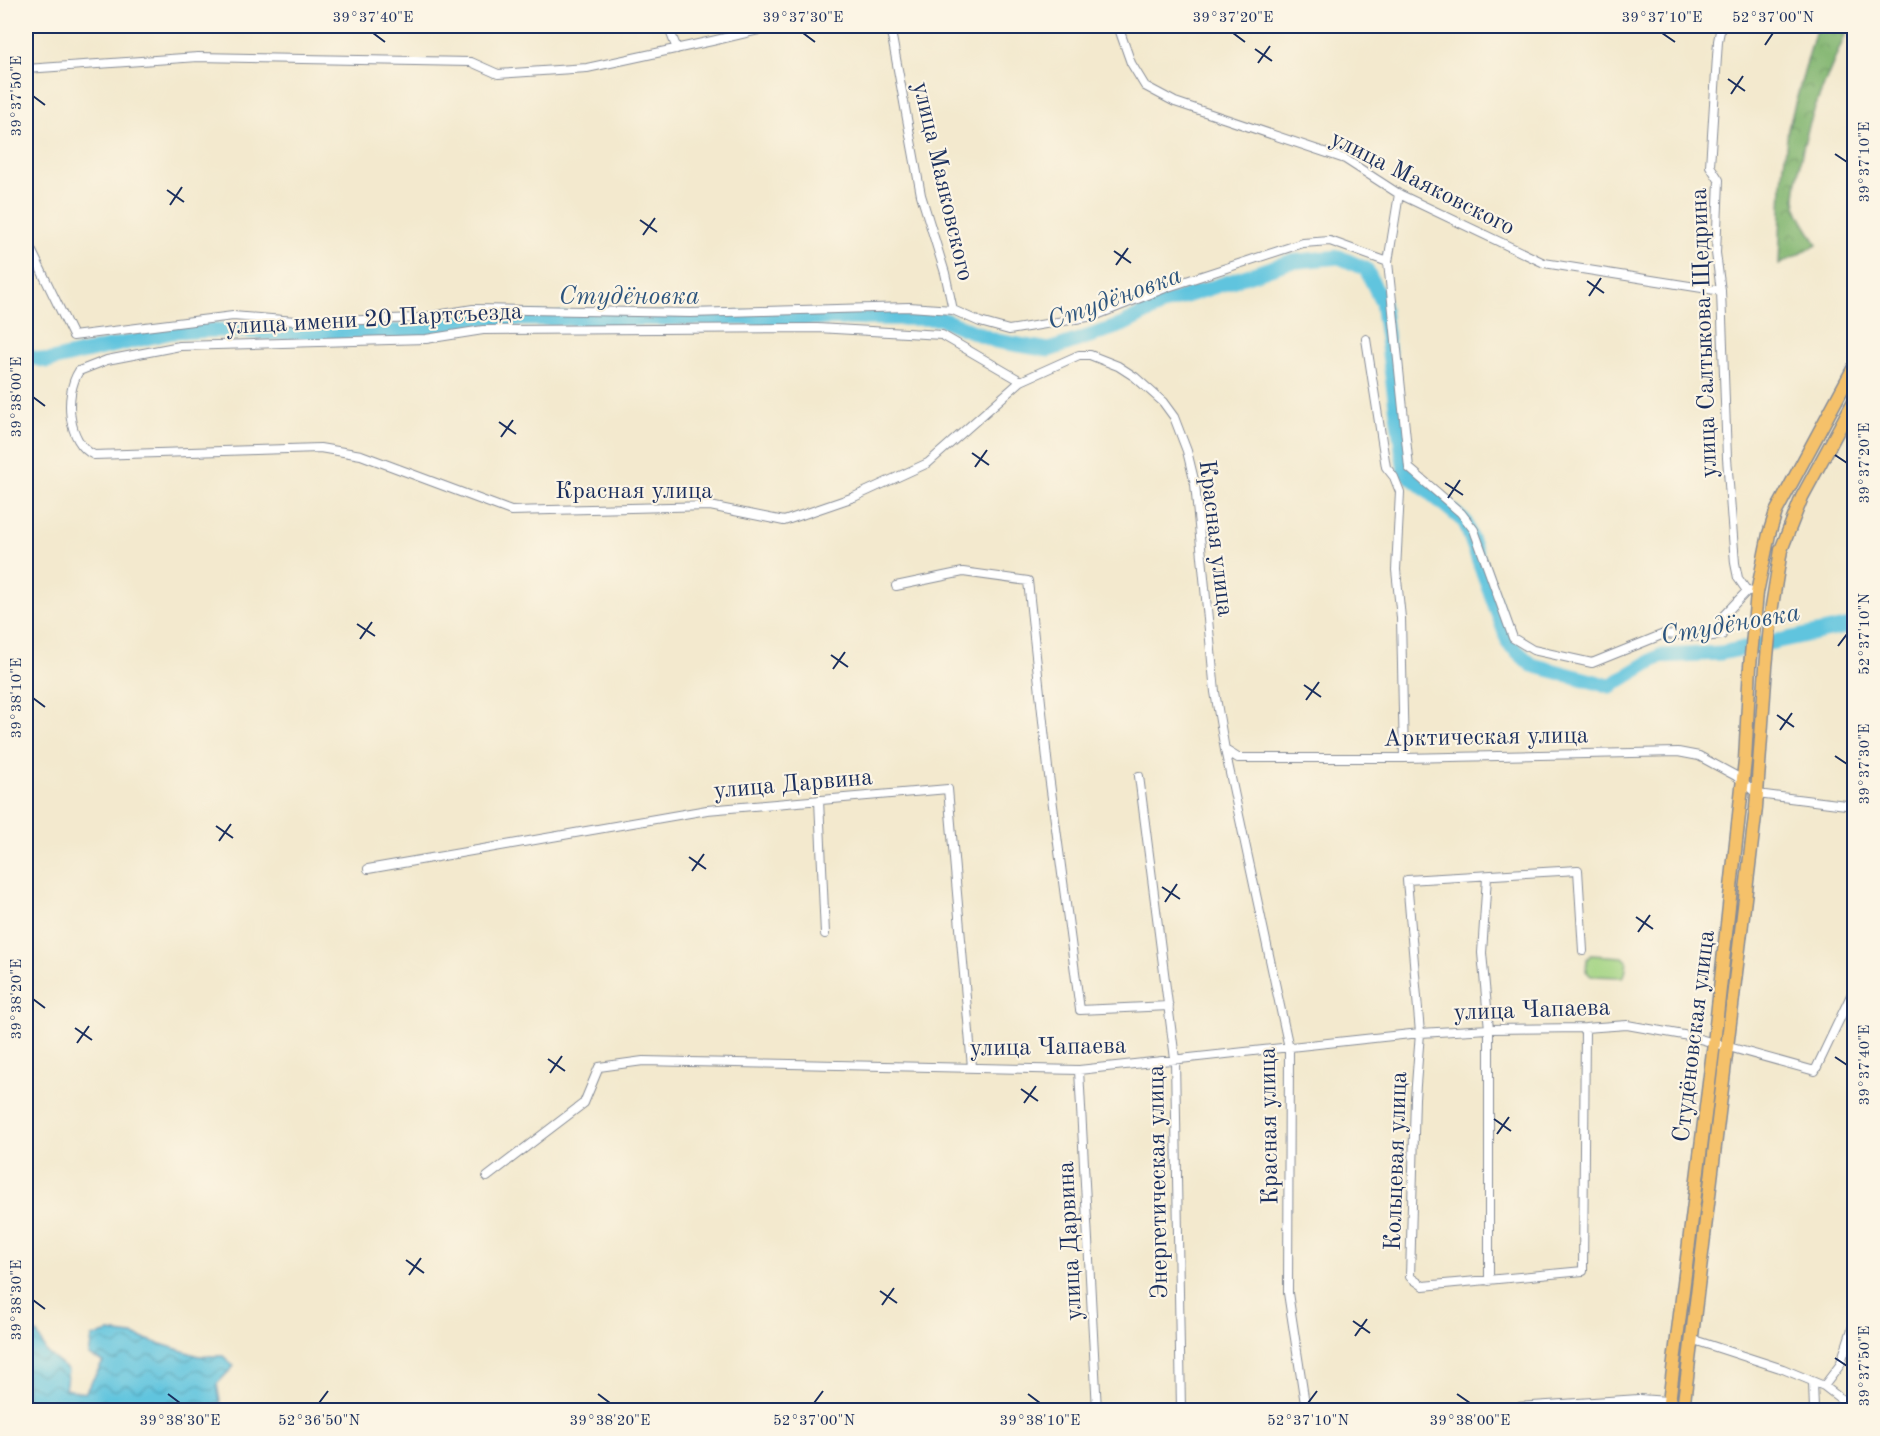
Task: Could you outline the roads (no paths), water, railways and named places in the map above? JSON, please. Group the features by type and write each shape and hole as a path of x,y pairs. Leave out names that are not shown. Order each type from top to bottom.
{"main road":[{"path":"1753,596 1768,534 1776,512 1854,367"},
{"name":"Студёновская улица","path":"1683,1410 1757,794 1772,606 1781,550 1802,497 1854,401"},
{"name":"Студёновская улица","path":"1668,1406 1714,1043 1745,760 1753,596"},
{"path":"1745,760 1750,768 1755,768 1760,760"},
{"path":"1740,807 1748,800 1752,800 1755,808"}],"street":[{"path":"668,26 677,49"},
{"path":"26,69 198,57 471,62 498,74 587,68 776,26"},
{"name":"улица Маяковского","path":"890,26 921,195 945,273 953,310"},
{"name":"улица Маяковского","path":"1118,26 1131,63 1145,86 1174,102 1345,159 1399,194 1544,263 1721,291"},
{"name":"улица Салтыкова-Щедрина","path":"1721,26 1718,41 1710,166 1719,180 1716,253 1721,291 1727,458 1735,563 1738,578 1753,596"},
{"path":"1399,194 1388,262 1409,468 1461,513 1474,530 1513,638 1533,650 1592,663 1664,634 1702,637 1722,635 1724,615 1753,596"},
{"name":"улица имени 20 Партсъезда","path":"26,239 73,336 233,316 308,322 418,318 472,309 690,313 909,307 953,310 980,322 1010,330 1094,316 1168,287 1303,243 1330,241 1388,262"},
{"name":"улица имени 20 Партсъезда","path":"77,440 72,426 71,400 72,387 79,371 107,360 180,346 426,339 483,330 818,328 942,334 1021,381"},
{"path":"1366,339 1386,467 1394,477 1400,492 1396,570 1401,618 1404,759"},
{"name":"Красная улица","path":"77,440 86,451 94,455 320,448 361,455 511,511 710,506 784,521 854,497 928,463 1021,381 1079,355 1090,356 1118,366 1135,377 1162,402 1174,417 1196,484 1215,692 1225,750 1290,1048 1288,1293 1306,1410"},
{"path":"896,586 963,572 1028,580 1048,768 1080,1010 1169,1006"},
{"name":"Арктическая улица","path":"1225,750 1238,758 1404,759 1678,752 1699,756 1736,776 1757,794"},
{"name":"Энергетическая улица","path":"1139,776 1175,1059 1181,1410"},
{"name":"улица Дарвина","path":"368,869 707,810 948,789 972,1067"},
{"path":"1757,794 1854,806"},
{"path":"819,800 825,934"},
{"name":"Кольцевая улица","path":"1582,951 1578,870 1407,880 1420,1034 1415,1098 1410,1276 1423,1286 1583,1271 1585,1028"},
{"path":"1487,877 1482,953 1489,1029 1489,1281"},
{"name":"улица Чапаева","path":"486,1177 584,1103 599,1067 644,1060 1079,1070 1420,1034 1489,1029 1627,1025 1689,1036 1815,1071 1854,989"},
{"name":"улица Дарвина","path":"1079,1070 1097,1410"},
{"path":"1824,1386 1840,1365 1854,1323"},
{"path":"1691,1340 1783,1369 1824,1386 1854,1408"},
{"path":"1813,1382 1814,1410"},
{"path":"1470,1410 1639,1399 1668,1406"}],"water":[{"path":"110,1332 132,1335 199,1356 223,1356 234,1366 217,1384 221,1407 214,1410 26,1410 26,1334 37,1333 46,1352 68,1370 65,1389 85,1393 103,1362 89,1355 92,1337"}],"waterway":[{"name":"Студёновка","path":"26,356 47,361 172,332 215,330 271,333 427,331 471,319 939,318 996,341 1049,350 1122,325 1165,303 1289,262 1339,257 1366,269 1382,302 1405,472 1465,522 1509,644 1532,665 1610,686 1660,656 1721,653 1854,625"}]}
